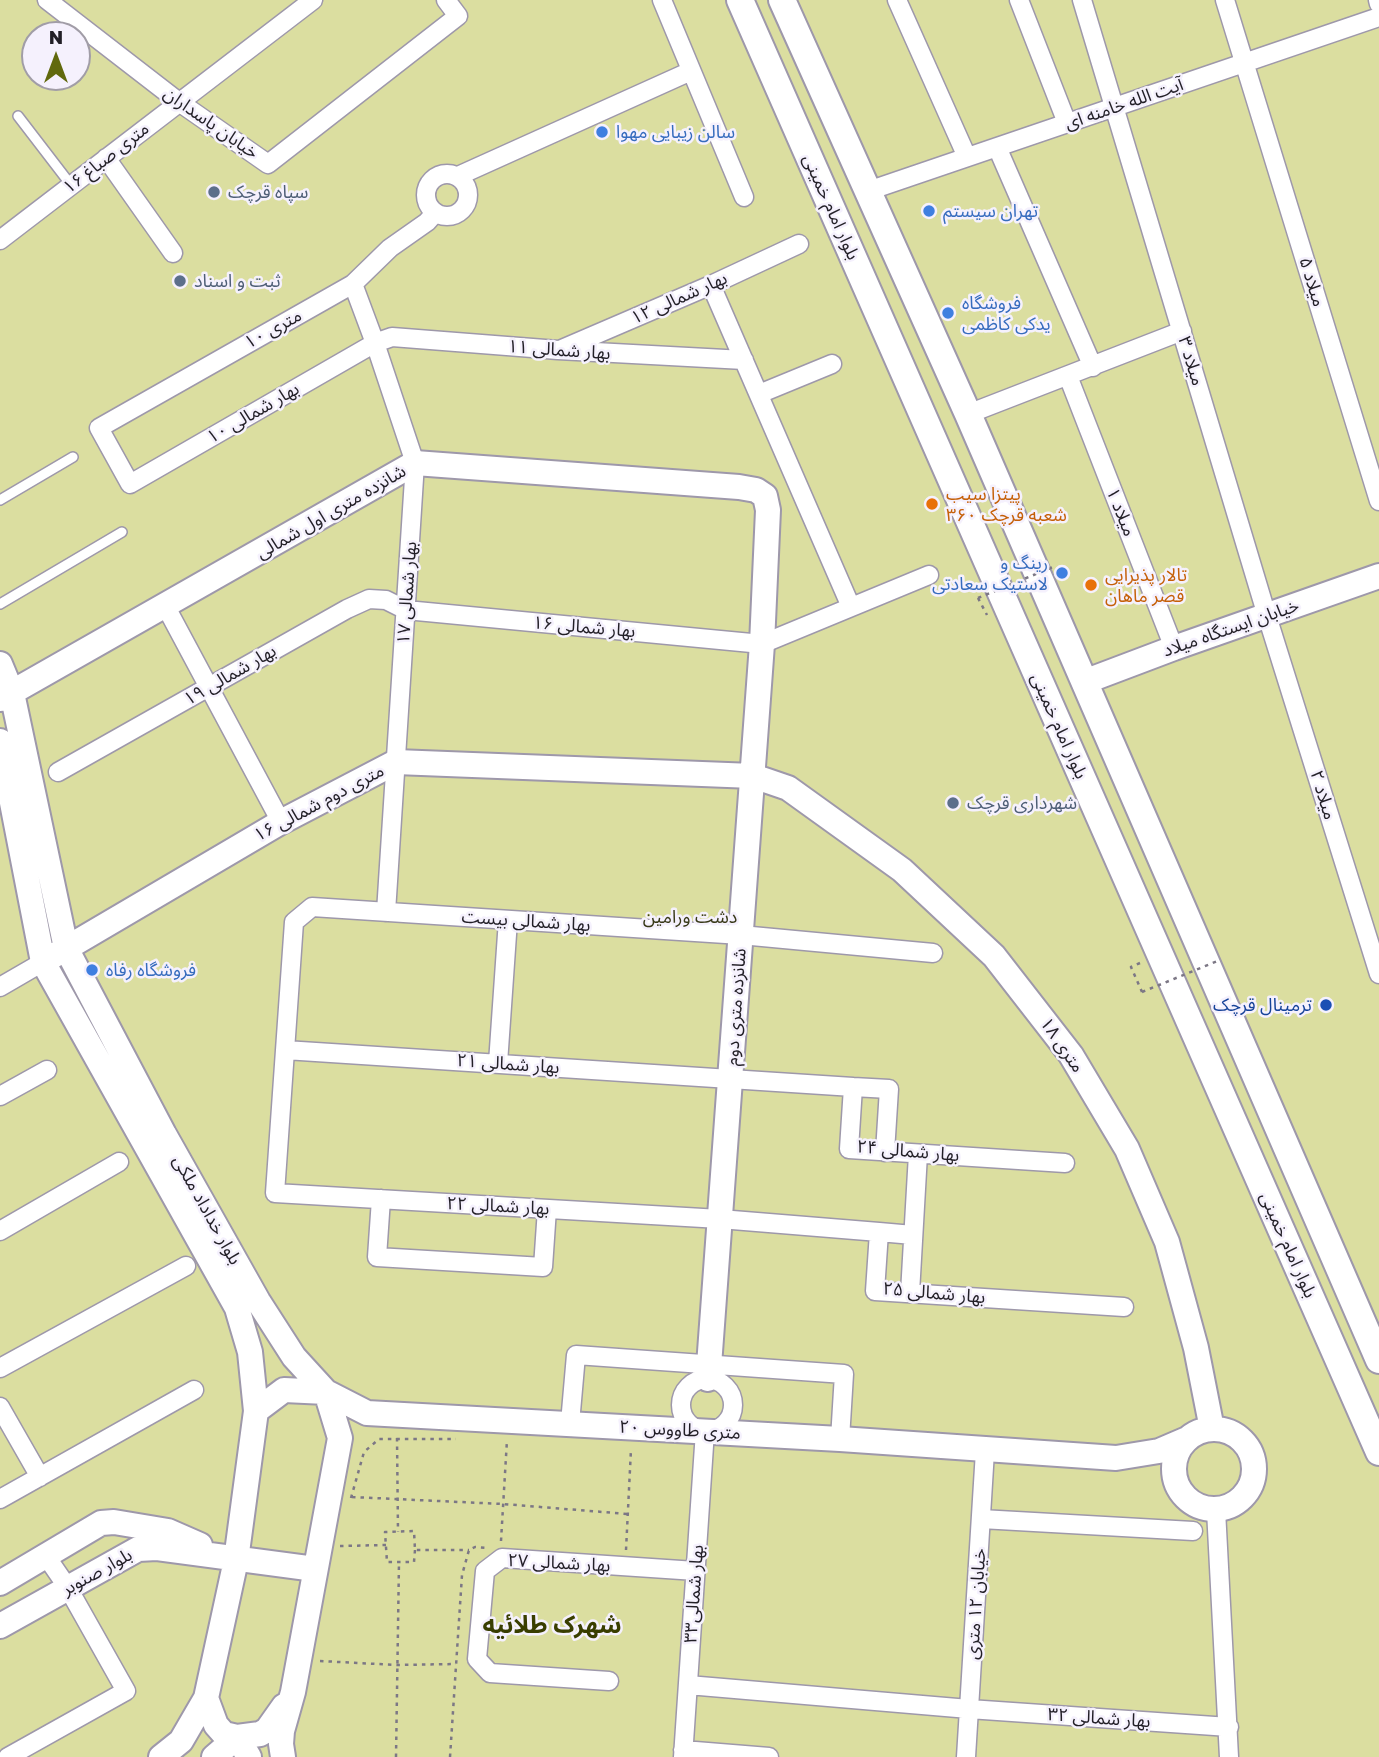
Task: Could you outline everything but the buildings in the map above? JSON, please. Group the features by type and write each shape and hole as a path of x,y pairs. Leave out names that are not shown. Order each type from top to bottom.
{"main road":[{"name":"بلوار امام خمینی","path":"740,0 1379,1452"},
{"name":"بلوار امام خمینی","path":"782,0 968,414 1379,1360"}],"street":[{"name":"خیابان پاسداران","path":"47,0 179,102 268,164 458,16 446,0"},
{"name":"۱۶ متری صباغ","path":"0,240 313,0"},
{"path":"662,0 744,197"},
{"path":"897,0 967,157"},
{"path":"1018,0 1067,123"},
{"name":"میلاد ۳","path":"1082,0 1267,615"},
{"name":"میلاد ۵","path":"1225,0 1379,501"},
{"name":"آیت الله خامنه ای","path":"868,191 1379,17"},
{"path":"458,176 469,194 465,207 454,215 435,213 426,201 427,186 431,180 444,173 458,176 691,71"},
{"path":"997,147 1093,367"},
{"path":"106,158 173,253"},
{"name":"۱۰ متری","path":"130,484 99,428 353,284 390,248 427,222 435,213"},
{"name":"بهار شمالی ۱۲","path":"558,350 711,285 799,244"},
{"name":"بهار شمالی ۱۷","path":"353,284 376,343 415,463 386,912"},
{"path":"711,285 851,607"},
{"path":"968,414 1182,331"},
{"name":"بهار شمالی ۱۱","path":"376,343 392,337 558,350 744,360"},
{"name":"بهار شمالی ۱۰","path":"130,484 376,343"},
{"path":"759,394 832,364"},
{"name":"میلاد ۱","path":"1068,376 1174,648"},
{"name":"شانزده متری اول شمالی","path":"6,696 415,463 739,487 756,490 765,496 768,510"},
{"name":"شانزده متری دوم","path":"709,1372 753,776 768,510"},
{"path":"762,644 929,575"},
{"name":"خیابان ایستگاه میلاد","path":"1084,682 1379,576"},
{"name":"بهار شمالی ۱۹","path":"58,772 347,609 369,599 386,600 406,610"},
{"path":"166,607 281,822"},
{"name":"بهار شمالی ۱۶","path":"406,610 762,644"},
{"name":"میلاد ۲","path":"1267,615 1379,974"},
{"name":"بلوار خداداد ملکی","path":"0,664 66,948 164,1134 258,1301 294,1357 326,1392 340,1438 293,1692 282,1731 283,1756"},
{"name":"بلوار خداداد ملکی","path":"0,741 43,962 237,1308 250,1352 256,1410 236,1560 206,1698 181,1741 161,1757"},
{"name":"۱۶ متری دوم شمالی","path":"43,962 281,822 396,762 753,776"},
{"name":"۱۸ متری","path":"753,776 788,788 902,870 995,956 1071,1055 1127,1149 1167,1242 1196,1348 1212,1429"},
{"name":"بهار شمالی بیست","path":"285,1050 294,922 312,907 741,935 933,953"},
{"path":"498,1063 508,920"},
{"path":"0,986 43,962"},
{"name":"بهار شمالی ۲۱","path":"285,1050 730,1078"},
{"name":"بهار شمالی ۲۲","path":"285,1050 275,1193 720,1219"},
{"path":"0,1097 47,1070"},
{"path":"730,1078 889,1089 885,1152"},
{"name":"بهار شمالی ۲۴","path":"853,1087 849,1149 1065,1163"},
{"path":"910,1293 918,1154"},
{"path":"0,1231 119,1162"},
{"path":"381,1199 377,1257 543,1267 547,1209"},
{"path":"720,1219 914,1235"},
{"name":"بهار شمالی ۲۵","path":"879,1233 875,1291 1124,1307"},
{"path":"0,1368 186,1266"},
{"path":"570,1423 576,1355 709,1372 844,1374 840,1439"},
{"path":"709,1372 726,1388 732,1397 733,1407 724,1425 705,1432 687,1423 680,1403 689,1385 709,1372"},
{"path":"0,1499 194,1390"},
{"name":"۲۰ متری طاووس","path":"256,1410 284,1390 326,1392 395,1427 570,1423 1116,1458 1159,1451 1186,1439"},
{"path":"0,1407 40,1477"},
{"path":"340,1438 395,1427"},
{"path":"1212,1429 1225,1430 1246,1444 1252,1455 1254,1468 1248,1492 1239,1501 1216,1510 1189,1502 1179,1491 1173,1464 1186,1439 1198,1432 1212,1429"},
{"name":"بهار شمالی۳۳","path":"683,1754 705,1432"},
{"name":"خیابان ۱۲ متری","path":"965,1757 985,1451"},
{"name":"۲۰ متری طاووس","path":"1116,1458 1167,1479 1179,1491"},
{"path":"1216,1510 1229,1757"},
{"path":"981,1519 1193,1531"},
{"name":"بلوار صنوبر","path":"0,1583 101,1523 114,1522 168,1531 236,1560"},
{"name":"بلوار صنوبر","path":"0,1626 138,1549 157,1548 236,1560"},
{"path":"8,1757 126,1691 68,1588 46,1556"},
{"name":"بهار شمالی ۲۷","path":"609,1681 490,1673 477,1659 485,1571 502,1558 696,1571"},
{"path":"236,1560 315,1569"},
{"name":"بهار شمالی ۳۲","path":"688,1685 969,1709 1229,1727"},
{"path":"214,1757 243,1747 267,1730 293,1692"},
{"path":"206,1698 216,1725 243,1747"},
{"path":"683,1754 769,1757"}],"lane":[{"path":"18,116 71,185"},
{"path":"0,500 73,457"},
{"path":"0,604 122,532"}],"path":[{"path":"985,616 978,598 1053,567"},
{"path":"1131,967 1142,992 1220,960"},
{"path":"395,1427 398,1532"},
{"path":"348,1508 364,1452 395,1427 459,1439"},
{"path":"415,1550 501,1548 507,1439"},
{"path":"626,1553 631,1448"},
{"path":"351,1497 503,1504 628,1514"},
{"path":"414,1531 414,1562 387,1562 385,1532 398,1532 414,1531"},
{"path":"338,1546 386,1545"},
{"path":"450,1757 462,1575 470,1550"},
{"path":"396,1757 399,1562"},
{"path":"313,1661 397,1665 456,1664"}],"green space":[{"name":"دشت ورامین","path":"0,0 1379,0 1379,1757 0,1757"}],"place":[{"name":"سالن زیبایی مهوا","path":"602,132"},
{"name":"سپاه قرچک","path":"214,192"},
{"name":"تهران سیستم","path":"929,211"},
{"name":"ثبت و اسناد","path":"180,281"},
{"name":"فروشگاه یدکی کاظمی","path":"948,313"},
{"name":"پیتزا سیب ۳۶۰ شعبه قرچک","path":"932,504"},
{"name":"رینگ و لاستیک سعادتی","path":"1062,573"},
{"name":"تالار پذیرایی قصر ماهان","path":"1091,585"},
{"name":"شهرداری قرچک","path":"953,803"},
{"name":"فروشگاه رفاه","path":"92,970"},
{"name":"ترمینال قرچک","path":"1326,1005"}],"district":[{"name":"شهرک طلائیه","path":"552,1625"}]}
